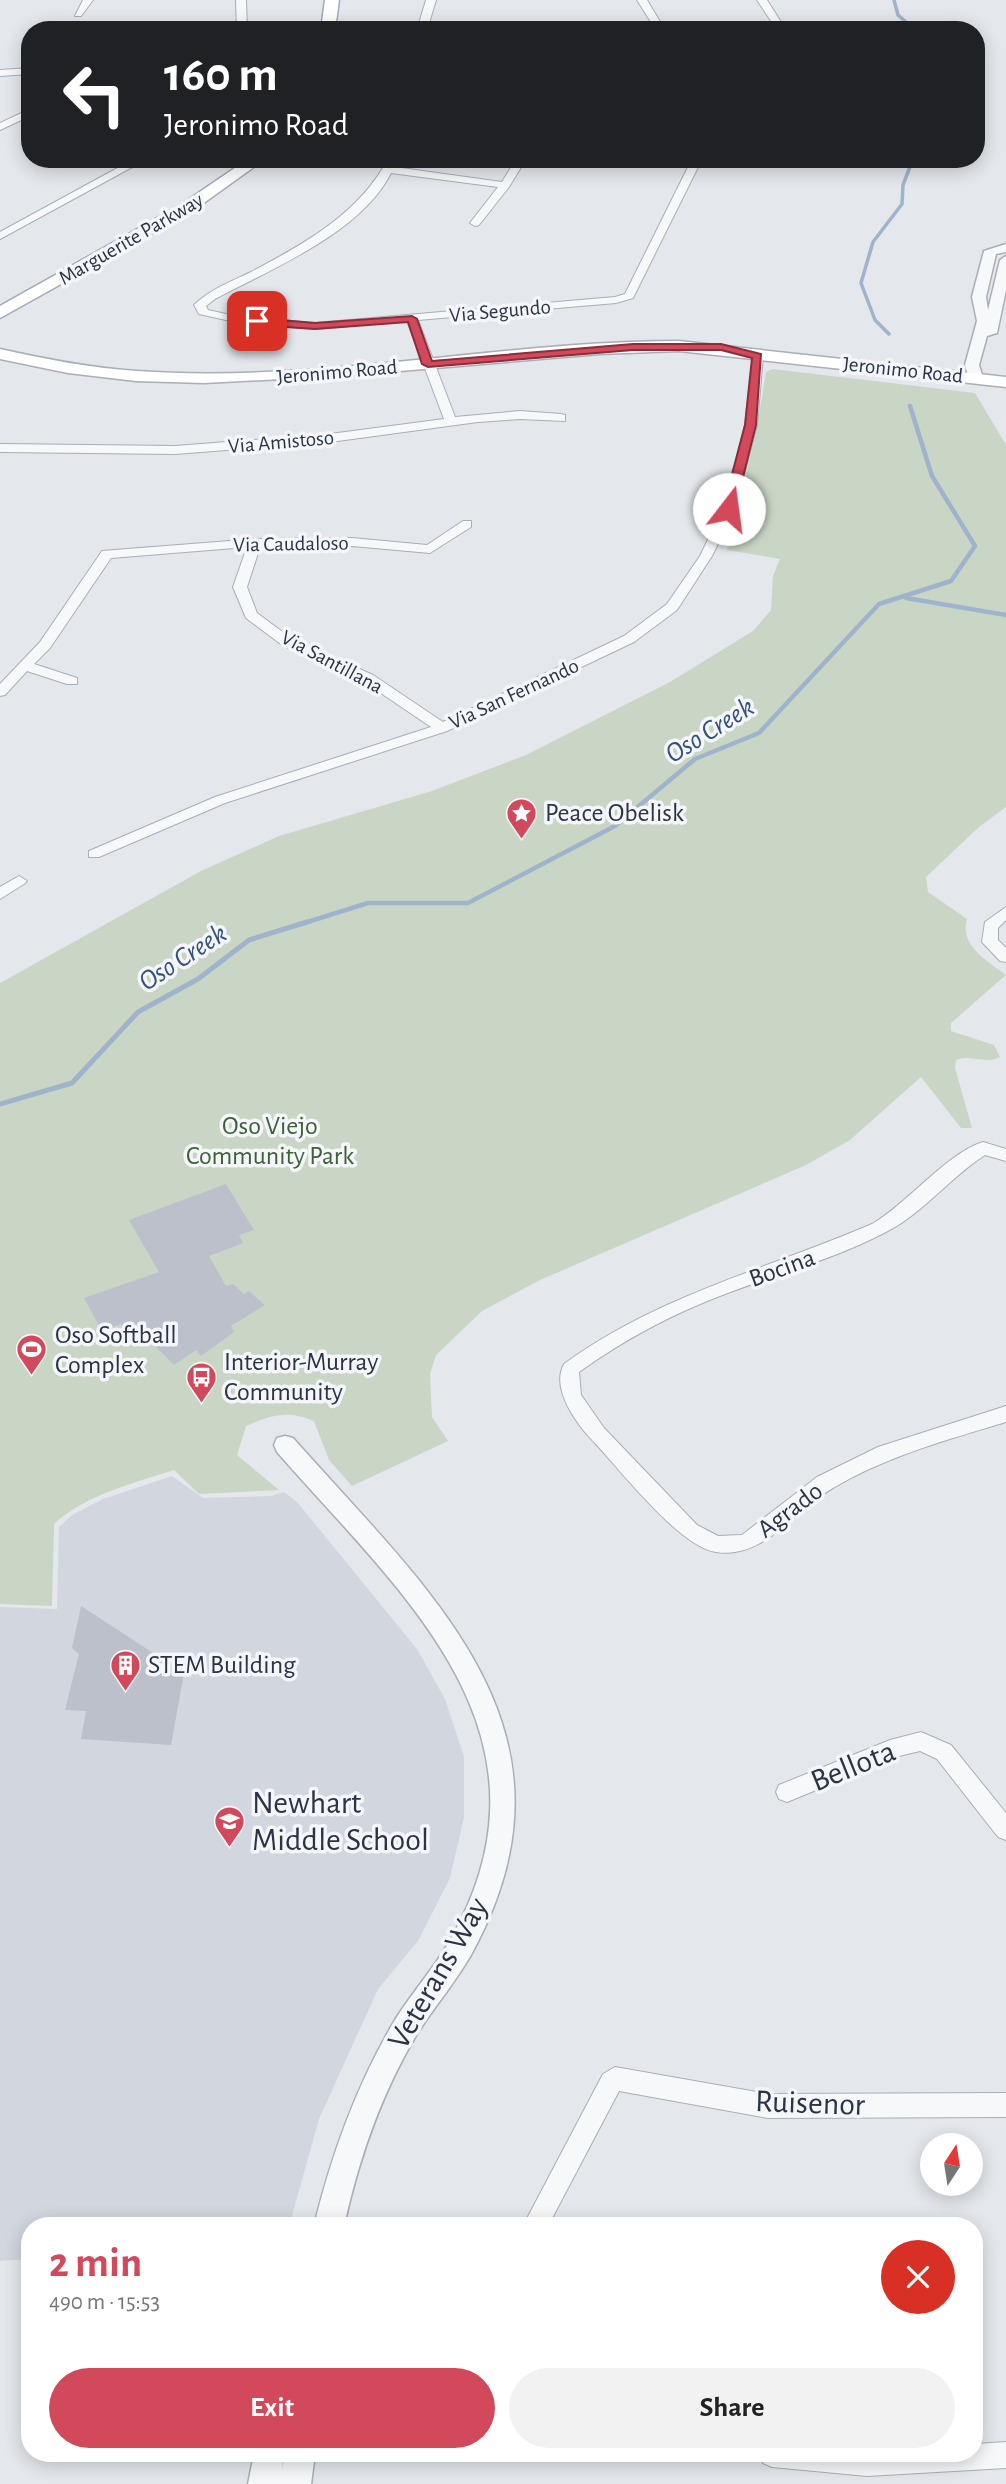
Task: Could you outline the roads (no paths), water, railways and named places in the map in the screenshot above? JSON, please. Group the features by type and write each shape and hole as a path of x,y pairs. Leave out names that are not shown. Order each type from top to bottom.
{"main road":[{"path":"329,21 332,0"},
{"name":"Marguerite Parkway","path":"0,300 184,196 225,168"},
{"name":"Marguerite Parkway","path":"0,313 197,202 245,168"},
{"name":"Jeronimo Road","path":"0,354 107,373 215,380 598,360 725,360 757,356 1006,382"},
{"name":"Jeronimo Road","path":"0,366 74,381 195,391 286,390 429,370"}],"street":[{"path":"78,14 88,0"},
{"path":"242,0 242,21"},
{"path":"425,21 432,0"},
{"path":"642,0 655,21"},
{"path":"762,0 776,21"},
{"path":"0,73 21,72"},
{"path":"0,127 21,116"},
{"path":"0,236 125,168"},
{"name":"Via Segundo","path":"389,168 374,193 357,209 323,233 211,297 200,305 203,312 235,319 315,326 616,300 629,296 693,168"},
{"path":"413,168 505,185"},
{"path":"475,223 515,168"},
{"path":"976,378 972,365 984,321 978,300 983,274 990,251 1006,248"},
{"path":"976,378 983,366 1006,260"},
{"path":"983,274 1003,276"},
{"path":"412,319 429,370 452,421"},
{"name":"Via San Fernando","path":"94,854 220,800 442,728 629,639 672,607 706,556 729,509 751,425 757,356"},
{"name":"Via Amistoso","path":"0,447 80,451 187,450 330,438 452,421 520,415 561,418"},
{"name":"Via Caudaloso","path":"25,666 45,645 107,554 255,543 352,542 430,549 467,524"},
{"name":"Via Santillana","path":"255,543 240,587 251,615 287,642 368,678 442,728"},
{"path":"0,692 25,666 72,681"},
{"path":"0,894 19,881"},
{"path":"1006,912 990,926 989,942 1006,957"},
{"name":"Bocina","path":"570,1369 594,1349 659,1313 820,1255 882,1227 957,1163 982,1148 1006,1155"},
{"name":"Agrado","path":"570,1369 572,1396 597,1433 690,1531 716,1544 746,1543 824,1483 885,1452 1006,1414"},
{"name":"Veterans Way","path":"285,1445 411,1592 467,1667 489,1717 502,1793 498,1850 478,1914 457,1954 407,2026 373,2090 352,2138 330,2217"},
{"name":"Bellota","path":"788,1792 897,1747 921,1741 944,1752 1006,1830"},
{"name":"Ruisenor","path":"540,2217 615,2079 768,2106 1006,2105"},
{"path":"983,2456 1006,2455"},
{"path":"264,2484 268,2462"},
{"path":"295,2484 299,2462"},
{"path":"856,2462 884,2462"}],"waterway":[{"name":"Oso Creek","path":"894,0 898,15 905,21"},
{"name":"Oso Creek","path":"889,334 875,320 861,283 873,242 902,204 903,185 910,168"},
{"name":"Oso Creek","path":"301,924 368,903 468,903 615,826 695,759 759,733 879,604 951,581 975,546 932,476 910,406"},
{"path":"906,598 1006,615"},
{"name":"Oso Creek","path":"0,1104 72,1083 138,1012 198,979 249,940 307,922"}],"place":[{"name":"Peace Obelisk","path":"522,840"},
{"name":"Oso Softball Complex","path":"32,1377"},
{"name":"Interior-Murray Community","path":"201,1404"},
{"name":"STEM Building","path":"125,1692"},
{"name":"Newhart Middle School","path":"229,1848"}],"park label":[{"name":"Oso Viejo Community Park","path":"270,1141"}]}
